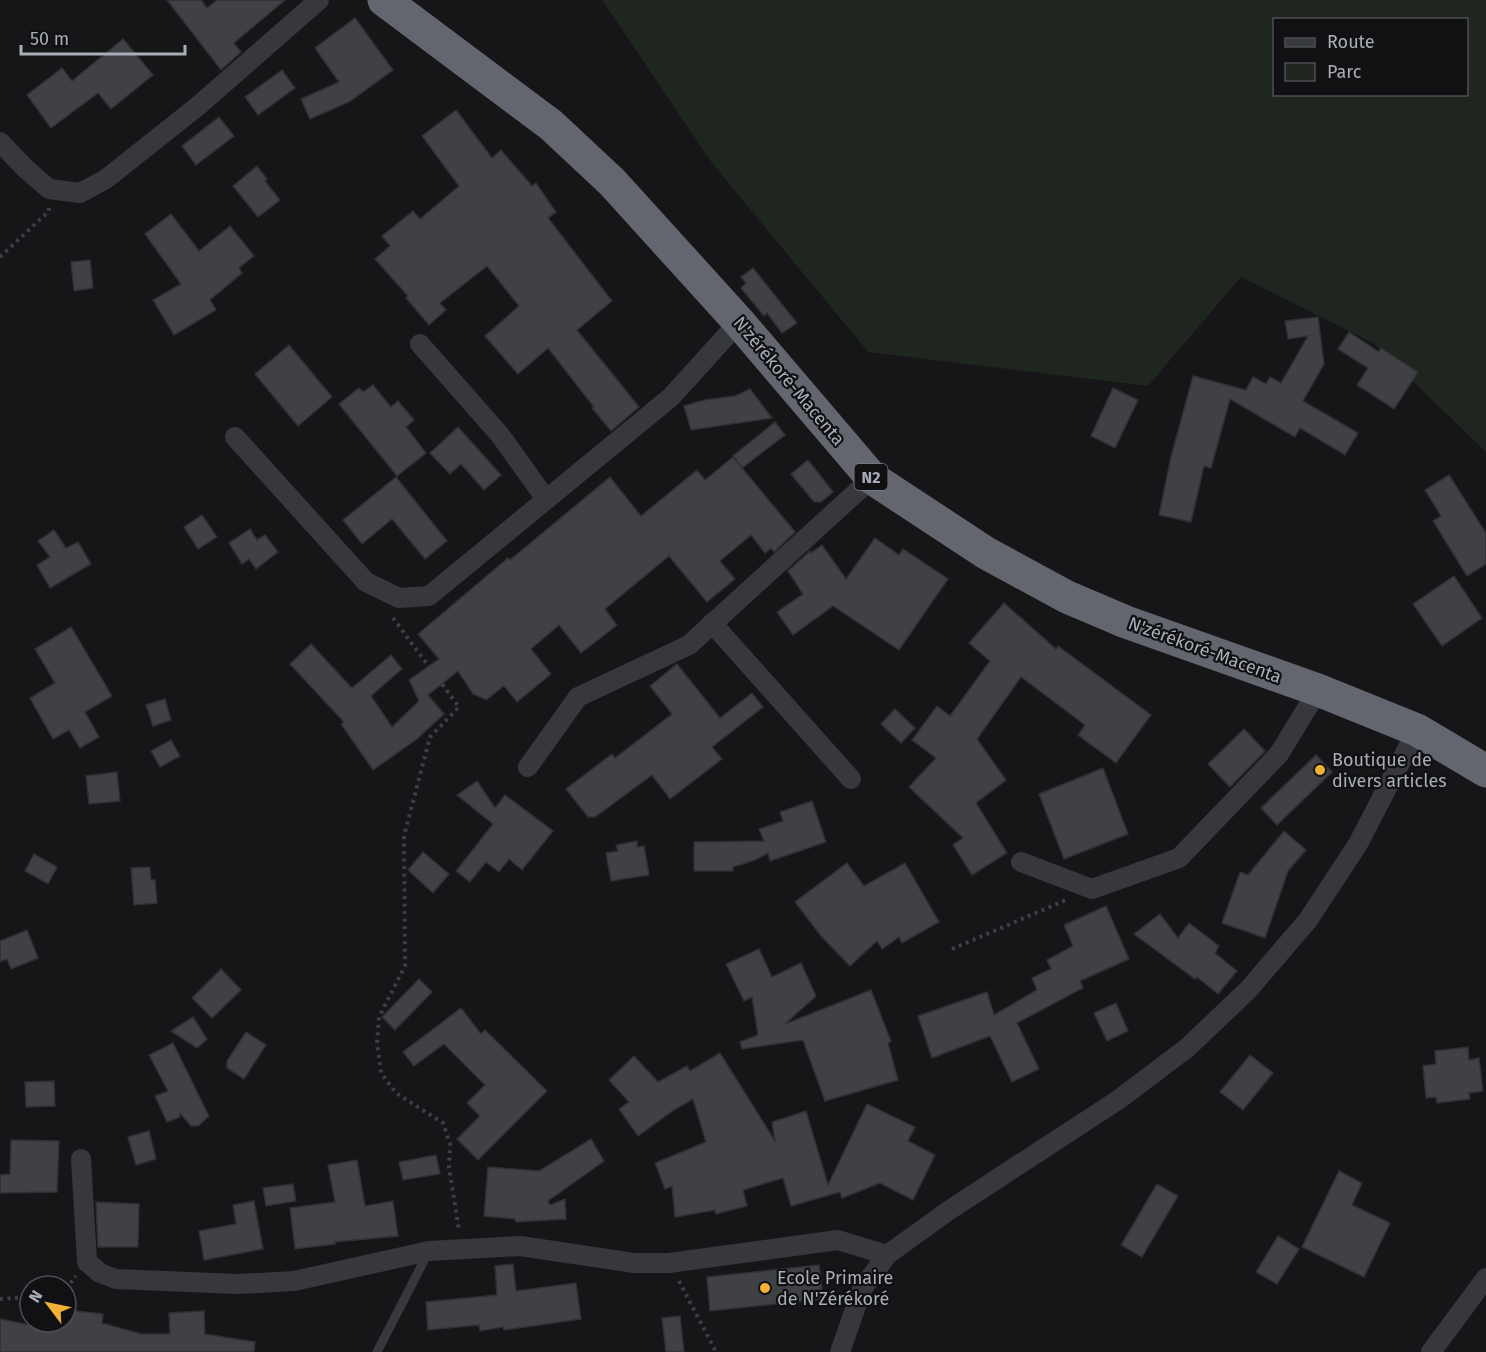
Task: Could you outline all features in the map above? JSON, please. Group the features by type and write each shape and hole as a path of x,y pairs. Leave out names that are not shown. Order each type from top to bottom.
{"highway":[{"name":"N'zérékoré-Macenta","path":"384,0 551,125 612,182 739,322 872,478 986,553 1067,597 1126,622 1318,690 1417,730 1486,771"}],"street":[{"path":"0,142 49,189 80,193 106,179 198,106 319,0"},
{"path":"236,437 366,582 399,598 429,596 671,397 739,322"},
{"path":"420,344 500,435 546,499"},
{"path":"528,767 578,697 689,645 872,478"},
{"path":"712,623 851,779"},
{"path":"1021,862 1092,889 1179,858 1279,754 1318,690"},
{"path":"840,1352 862,1289 887,1255 948,1211 1118,1100 1187,1048 1248,990 1308,920 1358,844 1417,730"},
{"path":"81,1160 87,1262 100,1273 116,1279 238,1284 294,1281 429,1251 520,1246 634,1263 669,1263 838,1240 887,1255"},
{"path":"1431,1352 1486,1278"}],"lane":[{"path":"377,1352 429,1251"}],"path":[{"path":"0,257 50,211 49,189"},
{"path":"399,598 391,615 459,707 430,737 404,836 405,966 379,1017 377,1043 381,1073 396,1093 443,1123 450,1144 449,1167 462,1249"},
{"path":"952,949 1092,889"},
{"path":"669,1263 716,1352"},
{"path":"0,1299 18,1298"}],"green space":[{"path":"602,0 1486,0 1486,452 1373,343 1241,277 1148,386 868,352 712,163"}],"building":[{"path":"167,0 201,0 207,8 217,0 285,0 234,43 241,52 221,70"},
{"path":"355,18 393,70 349,102 310,119 301,99 339,82 315,48"},
{"path":"123,39 153,75 111,109 98,93 51,128 27,95 62,68 72,81"},
{"path":"282,70 295,88 258,115 245,97"},
{"path":"456,110 492,158 501,150 532,186 536,183 556,212 548,218 612,301 577,330 639,407 611,431 548,348 518,374 485,336 519,306 487,266 440,303 446,310 429,325 406,298 408,296 375,259 390,246 382,236 413,211 420,219 459,186 422,136"},
{"path":"219,117 234,136 196,165 182,146"},
{"path":"257,166 280,200 258,217 233,186"},
{"path":"171,214 199,251 230,226 254,256 239,268 242,273 210,300 216,310 174,335 153,300 181,284 145,234"},
{"path":"90,260 93,288 74,291 71,262"},
{"path":"753,268 797,323 782,333 767,313 764,316 741,288 746,283 741,277"},
{"path":"1318,317 1324,364 1303,401 1358,433 1345,455 1300,428 1295,437 1230,399 1211,468 1204,466 1191,522 1159,515 1171,457 1193,376 1246,390 1253,377 1266,384 1270,377 1281,383 1308,336 1288,339 1285,321"},
{"path":"1349,332 1379,352 1381,348 1418,372 1394,409 1357,385 1368,368 1338,349"},
{"path":"289,345 332,397 298,426 255,374"},
{"path":"373,385 391,407 398,401 414,420 406,427 426,453 397,476 339,404 359,388 363,392"},
{"path":"1113,388 1138,400 1115,448 1091,436"},
{"path":"750,389 772,418 691,430 684,406 704,400 735,396"},
{"path":"775,422 785,435 742,468 733,456"},
{"path":"458,427 501,475 484,490 461,464 450,474 430,453"},
{"path":"733,457 795,532 774,552 771,548 765,553 751,535 720,561 735,579 707,602 669,556 605,609 617,625 581,653 559,625 531,649 551,674 517,702 504,686 486,700 473,694 458,671 428,695 444,714 417,739 373,770 341,724 344,722 290,664 311,644 352,688 391,655 402,669 371,696 392,727 419,701 409,680 439,659 418,634 508,558 510,560 610,477 641,516 697,470 705,480"},
{"path":"808,460 833,492 821,502 814,502 791,474"},
{"path":"1449,475 1486,533 1486,564 1467,576 1433,521 1441,516 1425,490"},
{"path":"396,477 447,541 425,559 392,519 362,544 343,520"},
{"path":"202,515 217,537 198,549 184,527"},
{"path":"250,529 257,540 265,535 278,552 256,569 249,559 242,564 229,543"},
{"path":"54,530 66,548 78,542 91,564 50,588 37,565 50,557 38,541"},
{"path":"875,538 899,555 903,549 948,579 899,650 833,606 793,635 777,612 803,594 788,571 810,551 811,553 822,545 846,579"},
{"path":"1454,576 1482,618 1442,646 1413,604"},
{"path":"1004,603 1056,649 1058,646 1151,715 1116,763 1078,735 1085,725 1021,677 977,739 1006,780 976,803 1007,853 972,875 953,845 963,838 909,787 936,758 912,740 937,706 950,716 990,661 969,643"},
{"path":"71,627 112,696 85,712 99,737 80,748 69,730 53,739 30,698 55,683 35,649"},
{"path":"677,664 720,718 752,693 763,707 712,747 722,759 670,799 652,775 595,817 588,817 566,789 612,754 615,758 672,714 650,686"},
{"path":"165,699 171,720 153,726 146,705"},
{"path":"895,709 915,728 901,743 881,724"},
{"path":"1244,729 1265,751 1230,787 1208,764"},
{"path":"171,740 180,756 160,767 151,751"},
{"path":"1316,755 1332,772 1277,825 1261,808"},
{"path":"1103,768 1128,834 1064,859 1039,794"},
{"path":"117,772 120,801 89,804 86,776"},
{"path":"477,781 495,808 505,795 553,831 522,870 509,859 499,872 486,862 470,882 456,871 493,824 457,795"},
{"path":"812,801 826,842 770,861 768,853 733,867 733,871 694,871 694,842 764,841 759,829 783,821 780,812"},
{"path":"1284,831 1306,850 1288,871 1265,938 1222,923 1240,872 1248,875"},
{"path":"637,841 637,847 644,846 649,875 611,881 606,853 618,851 616,845"},
{"path":"423,852 449,874 433,893 408,870"},
{"path":"34,854 57,867 48,884 25,871"},
{"path":"847,863 864,886 905,863 939,922 902,943 899,937 882,949 877,941 850,966 821,936 795,902"},
{"path":"150,867 151,880 155,880 157,903 134,905 131,868"},
{"path":"1106,906 1129,959 1080,981 1083,988 1017,1023 1039,1069 1012,1082 990,1036 932,1058 918,1016 987,992 994,1015 1037,990 1032,978 1051,969 1047,960 1073,946 1064,925"},
{"path":"1160,914 1178,938 1189,923 1219,946 1215,953 1237,971 1218,994 1134,934"},
{"path":"27,930 38,958 11,969 7,959 0,962 0,941"},
{"path":"759,949 772,977 801,963 816,996 785,1024 871,990 891,1041 888,1043 898,1080 825,1101 803,1040 742,1049 740,1042 758,1035 752,997 744,1001 726,964"},
{"path":"221,969 241,990 212,1018 192,998"},
{"path":"419,979 432,992 395,1030 382,1017"},
{"path":"1116,1003 1128,1031 1107,1041 1094,1013"},
{"path":"461,1008 481,1034 485,1030 547,1091 478,1160 457,1139 480,1116 467,1103 485,1085 444,1044 414,1066 403,1052"},
{"path":"193,1017 207,1039 197,1048 171,1031"},
{"path":"246,1032 266,1045 244,1079 227,1068 227,1061"},
{"path":"173,1043 209,1116 198,1126 191,1126 180,1113 180,1117 167,1122 155,1096 168,1091 149,1055"},
{"path":"1468,1047 1469,1060 1479,1058 1483,1091 1469,1093 1470,1099 1437,1103 1436,1097 1426,1098 1423,1066 1436,1064 1435,1051"},
{"path":"720,1053 775,1141 772,1122 806,1111 828,1185 867,1104 915,1127 908,1141 935,1155 913,1200 880,1183 842,1198 840,1192 791,1206 783,1178 743,1190 747,1206 716,1214 715,1210 675,1217 672,1186 665,1189 655,1163 706,1142 693,1099 638,1136 619,1109 629,1102 609,1080 634,1056 658,1082 687,1066 690,1071"},
{"path":"1250,1055 1273,1073 1243,1110 1220,1092"},
{"path":"54,1081 55,1106 26,1107 25,1082"},
{"path":"149,1131 156,1159 136,1165 128,1137"},
{"path":"591,1139 604,1161 548,1201 550,1205 565,1199 566,1219 516,1222 515,1219 484,1216 488,1167 539,1171"},
{"path":"11,1140 59,1141 57,1192 0,1193 0,1175 10,1174"},
{"path":"436,1155 440,1174 403,1180 399,1162"},
{"path":"357,1160 365,1206 393,1201 398,1236 335,1242 335,1244 295,1249 290,1208 335,1202 328,1165"},
{"path":"1339,1171 1362,1183 1352,1205 1390,1223 1364,1277 1302,1247"},
{"path":"293,1184 296,1201 266,1206 263,1188"},
{"path":"1157,1184 1178,1196 1142,1257 1121,1245"},
{"path":"254,1201 263,1249 204,1260 199,1231 236,1224 233,1205"},
{"path":"96,1202 139,1204 138,1247 98,1247"},
{"path":"1278,1236 1299,1249 1277,1284 1256,1272"},
{"path":"513,1264 516,1291 576,1283 581,1319 504,1330 503,1327 480,1331 479,1325 428,1330 426,1302 497,1295 495,1266"},
{"name":"Ecole Primaire de N'Zérékoré","path":"819,1265 823,1299 710,1311 707,1277"},
{"path":"78,1311 103,1314 102,1323 141,1334 170,1334 169,1313 204,1311 205,1334 255,1342 254,1352 0,1352 0,1319 18,1323 18,1334 78,1334"},
{"path":"680,1316 684,1352 666,1352 662,1318"}],"place":[{"name":"Boutique de divers articles","path":"1320,770"},
{"name":"Ecole Primaire de N'Zérékoré","path":"765,1288"}]}
